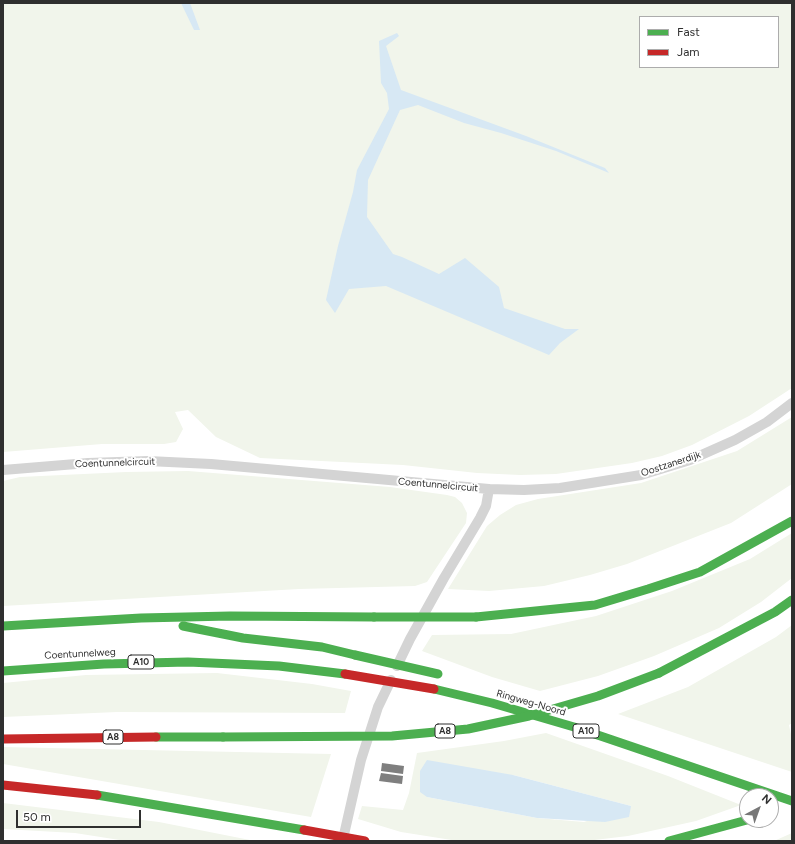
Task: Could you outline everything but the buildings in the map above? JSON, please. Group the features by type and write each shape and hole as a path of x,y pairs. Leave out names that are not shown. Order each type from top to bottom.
{"highway":[{"path":"3,626 141,618 230,616 476,617 547,612 595,604 700,572 792,521"},
{"name":"A8","path":"3,739 64,736 392,736 468,730 529,716 591,698 659,673 774,612 792,600"},
{"path":"141,618 243,638 322,647 442,676"},
{"name":"Coentunnelweg","path":"3,671 135,662 188,662 279,666"},
{"name":"Ringweg-Noord","path":"279,666 345,674 492,702 574,727 710,772 790,804"},
{"name":"A10","path":"458,685 492,702"},
{"path":"3,785 79,792 136,800 365,841"},
{"path":"669,841 739,822"}],"lane":[{"name":"Oostzanerdijk","path":"489,489 524,490 560,488 641,475 659,470 690,460 735,440 767,422 792,403"},
{"name":"Coentunnelcircuit","path":"3,470 88,463 156,461 211,464 489,489 486,506 480,518 410,639 378,707 361,760 343,841"}],"shaded area":[{"path":"3,3 792,3 792,388 749,416 692,445 662,456 632,463 556,474 520,475 477,473 403,465 260,458 216,437 188,410 175,412 183,429 176,442 164,444 102,444 3,452"},
{"path":"792,417 792,484 731,523 627,564 544,586 489,591 448,589 487,526 500,515 516,505 538,499 641,483 737,451"},
{"path":"188,471 390,487 447,495 455,497 462,503 467,513 466,523 427,582 415,586 299,589 3,606 3,481 20,477 126,472"},
{"path":"792,533 792,578 761,602 719,628 654,656 598,676 540,691 492,677 422,651 432,635 511,634 596,616 672,591 750,559"},
{"path":"792,625 792,723 789,725 792,739 792,772 618,714 688,687 776,637"},
{"path":"217,673 312,684 351,691 345,713 117,712 3,717 3,683 86,675"},
{"path":"546,733 668,776 739,804 739,806 696,821 628,836 586,841 458,841 401,832 358,819 362,806 403,810 409,793 417,753 504,741","holes":["513,775 631,806 584,822 537,818 427,797"]},
{"path":"3,747 331,754 311,817 3,764"},
{"path":"3,803 159,822 255,841 126,841 75,833 3,829"},
{"path":"792,833 792,841 774,841"}],"water":[{"path":"181,3 190,3 200,30 194,30"},
{"path":"397,33 399,36 386,46 401,90 526,136 605,168 609,173 556,151 501,133 464,123 418,105 400,110 368,180 367,217 393,254 439,274 465,258 499,287 504,308 565,329 579,329 560,343 549,355 386,286 349,289 335,313 326,300 338,246 353,192 357,170 389,109 387,93 381,83 379,41"},
{"path":"427,760 513,775 631,806 629,817 605,822 537,818 427,797 420,792 420,771"}],"traffic: fast":[{"path":"476,617 595,605 648,589 700,572 792,521"},
{"path":"659,673 775,612 792,600"},
{"path":"3,626 141,618 230,616 374,617"},
{"path":"374,617 476,617"},
{"path":"183,626 243,638 322,647 355,655"},
{"path":"355,655 438,674"},
{"path":"3,671 104,664 188,662 279,666 345,674"},
{"path":"223,737 392,736 468,729 529,716 598,696 659,673"},
{"path":"434,689 492,703 574,727 792,801"},
{"path":"156,737 223,737"},
{"path":"97,795 304,830"},
{"path":"669,841 739,822"}],"traffic: jam":[{"path":"345,674 434,689"},
{"path":"3,739 156,737"},
{"path":"3,785 97,795"},
{"path":"304,830 365,841"}]}
